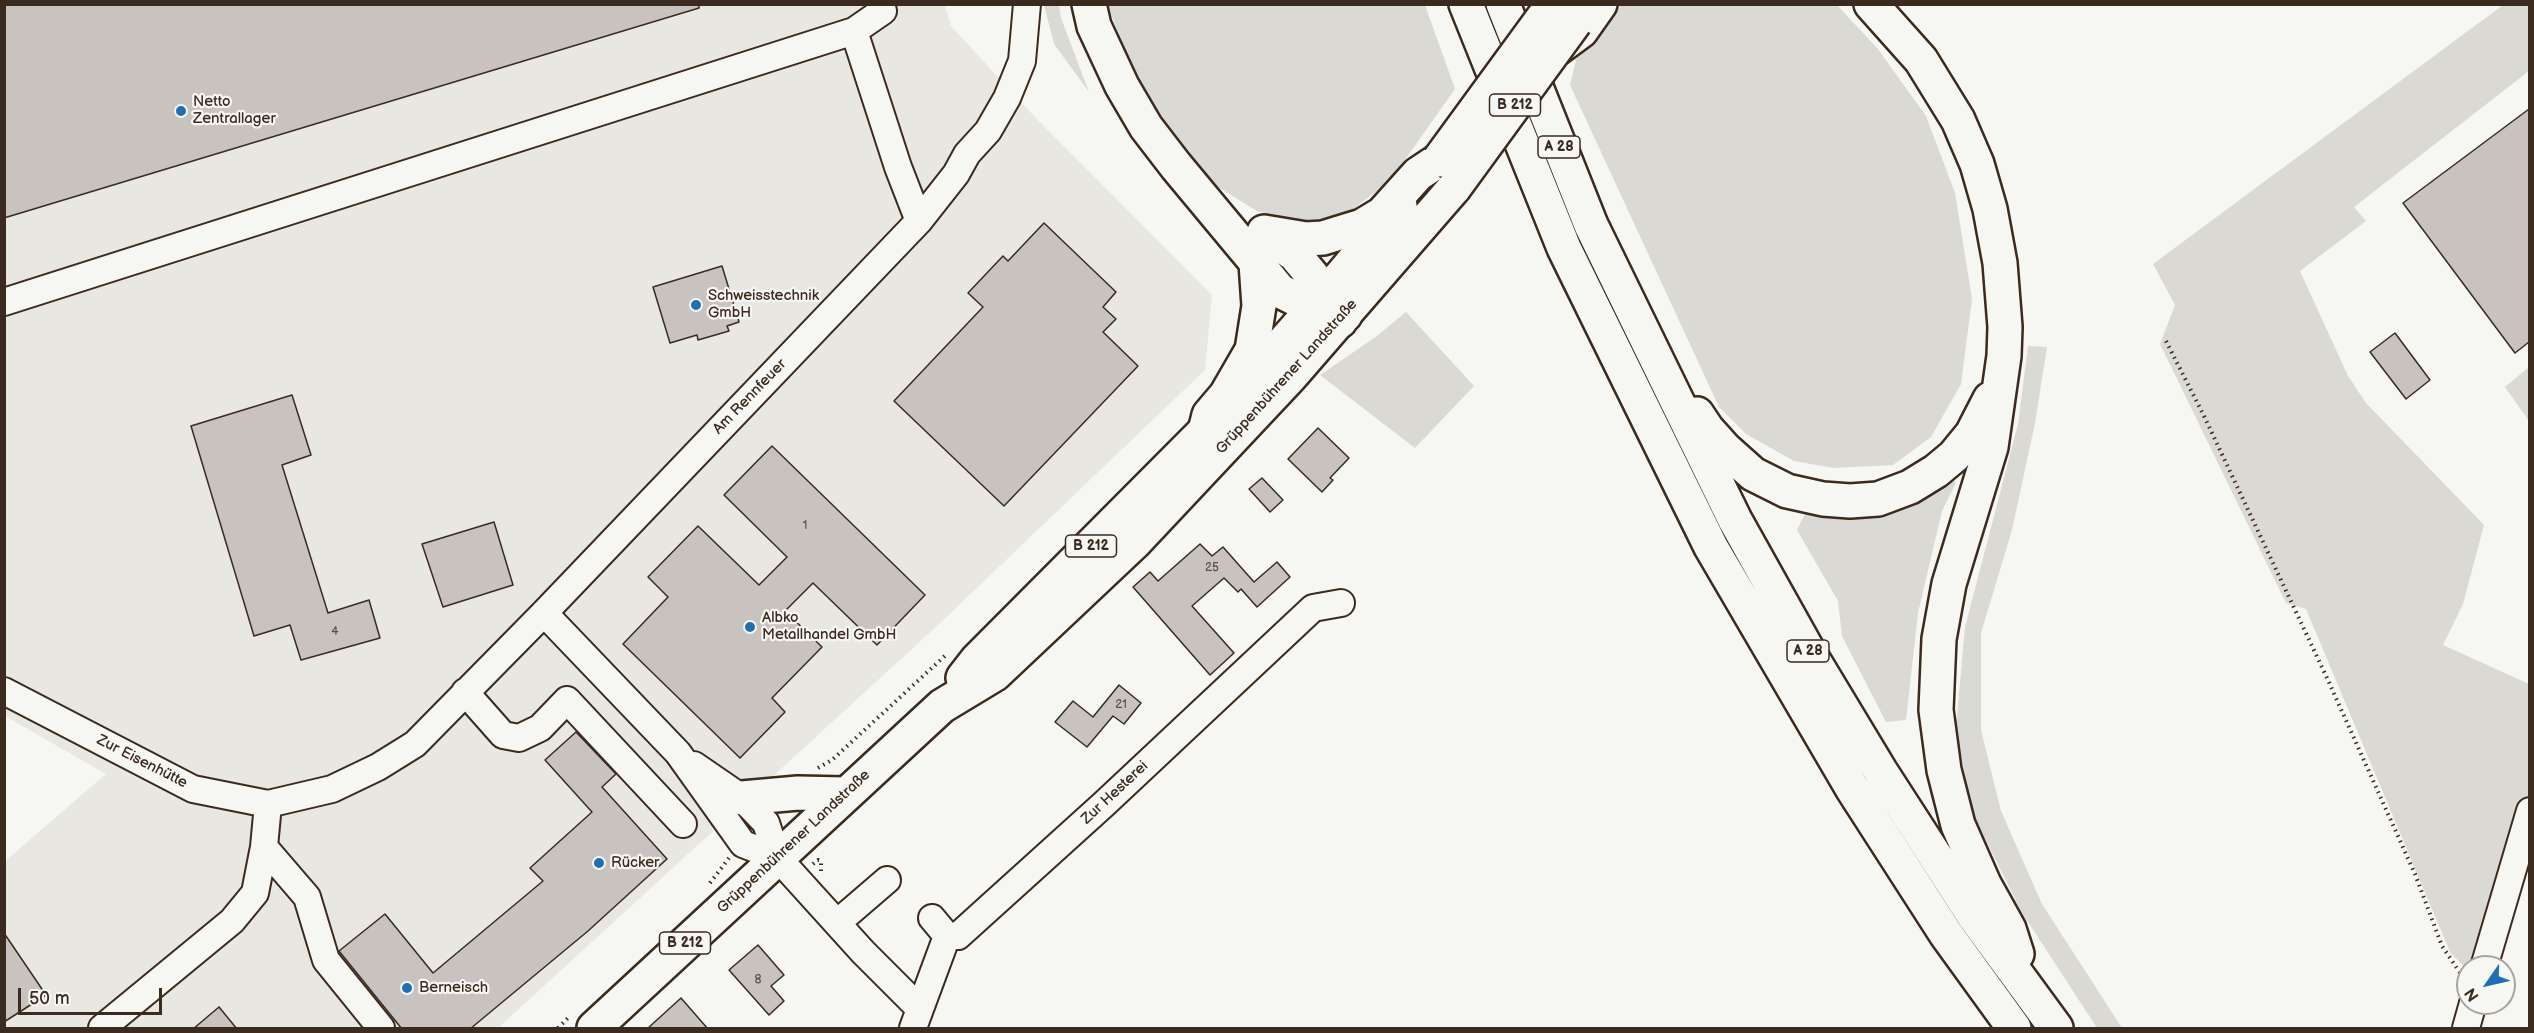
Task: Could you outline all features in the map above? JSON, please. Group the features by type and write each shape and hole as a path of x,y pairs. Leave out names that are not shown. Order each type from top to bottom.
{"main road":[{"path":"1089,4 1094,26 1122,86 1146,127 1280,291 1331,309"},
{"name":"A 28","path":"1466,4 1564,248 1711,547 1852,788 1946,934 2014,1029"},
{"name":"A 28","path":"1503,4 1591,225 1735,520 1811,656 1881,772 1974,916 2056,1029"},
{"path":"1871,4 1901,36 1936,83 1958,120 1977,164 1990,209 2000,263 2005,327 2001,379 1991,447 1948,584 1939,639 1936,710 1944,770 1958,825 1984,884 2009,929 2030,993"},
{"name":"Grüppenbührener Landstraße","path":"1446,174 1575,19"},
{"name":"Grüppenbührener Landstraße","path":"942,706 995,674 1135,542 1575,19"},
{"path":"1264,232 1306,239 1323,238 1362,226 1382,214 1418,174 1446,174"},
{"path":"1210,205 1264,232 1295,255 1331,309"},
{"path":"1205,431 1209,415 1226,395 1252,350 1259,306 1256,263"},
{"path":"1622,287 1643,304 1692,404 1707,429 1753,474 1787,491 1823,499 1850,501 1878,499 1910,487 1954,456 1972,434 2001,379"},
{"name":"Grüppenbührener Landstraße","path":"594,1029 942,706 977,660 1205,431 1331,309"},
{"path":"742,798 798,793 846,794"}],"street":[{"path":"4,302 854,31 883,11 881,4"},
{"name":"Am Rennfeuer","path":"544,613 918,221 956,174 967,154 988,131 1007,98 1022,61 1027,4"},
{"path":"854,31 894,156 918,221"},
{"name":"Zur Hesterei","path":"916,1019 939,927 958,936 1312,608 1341,603"},
{"path":"544,613 678,753 743,844 777,857"},
{"name":"Zur Eisenhütte","path":"4,691 193,789 268,804 332,789 378,767 415,744 544,613"},
{"path":"465,692 503,735 519,738 540,728 567,700 683,824"},
{"path":"678,753 742,798 766,823 777,857"},
{"path":"102,1029 232,921 255,892 264,848 268,804"},
{"path":"2487,955 2529,811"},
{"path":"264,848 307,897 326,960 381,1029"},
{"name":"Zur Hesterei","path":"777,857 837,923 916,1019"},
{"path":"837,923 887,880"}],"path":[{"path":"2166,341 2204,416 2327,678 2415,874 2442,946 2456,966"},
{"path":"711,882 728,859"}],"shaded area":[{"path":"5,5 945,5 951,26 1033,115 1212,295 1205,370 937,626 498,1028 5,1028 4,862 106,774 5,716"},
{"path":"1044,5 1059,5 1061,18 1089,92 1054,44"},
{"path":"1107,5 1425,5 1455,89 1390,181 1349,212 1302,223 1257,211 1213,184 1142,90"},
{"path":"1622,5 1837,5 1878,49 1926,116 1955,193 1972,299 1961,384 1931,437 1893,465 1833,468 1794,461 1746,434 1719,407 1570,85 1577,56"},
{"path":"2503,5 2529,5 2529,71 2354,207 2366,221 2300,271 2348,376 2366,403 2484,525 2463,604 2443,645 2529,684 2529,792 2480,955 2456,955 2456,958 2450,952 2306,609 2286,603 2160,344 2175,305 2153,264"},
{"path":"1406,312 1474,386 1415,448 1320,375 1377,336"},
{"path":"2028,346 2047,347 2035,423 2012,530 1981,633 1981,730 2001,811 2042,904 2122,1028 2097,1028 2021,911 1972,812 1956,727 1965,627 2018,424"},
{"path":"2529,367 2529,421 2505,387"},
{"path":"1946,474 1956,483 1942,511 1918,613 1906,720 1886,722 1842,636 1838,601 1797,530 1811,501"}],"building":[{"name":"Netto Zentrallager","path":"4,4 699,4 699,8 4,218"},
{"path":"2529,109 2529,342 2515,353 2403,203"},
{"path":"1044,223 1116,292 1103,307 1116,319 1103,332 1138,366 1004,506 894,401 983,307 968,293 1003,256 1008,261"},
{"name":"Schweisstechnik GmbH","path":"722,266 739,322 727,326 729,331 698,340 697,335 670,343 653,287"},
{"path":"2395,333 2430,380 2406,399 2370,352"},
{"path":"292,395 311,455 282,465 328,613 369,600 380,638 301,660 290,625 254,636 191,426"},
{"path":"1318,428 1349,458 1330,478 1333,480 1322,492 1288,459"},
{"path":"772,446 925,595 877,645 813,583 785,611 822,647 772,698 785,712 740,758 623,644 668,597 648,577 698,526 759,585 787,557 724,495"},
{"path":"1262,478 1283,500 1270,512 1249,489"},
{"path":"494,522 513,585 443,607 422,544"},
{"path":"1200,544 1212,556 1223,547 1254,582 1277,562 1290,577 1257,607 1241,589 1238,592 1224,578 1192,606 1234,653 1210,675 1133,587 1150,572 1158,581"},
{"path":"1119,685 1141,703 1124,724 1113,716 1087,747 1055,722 1073,701 1093,717"},
{"path":"576,732 616,774 602,787 667,859 588,931 470,1029 402,1029 339,951 385,914 433,973 543,881 530,868 592,812 545,760"},
{"path":"4,933 46,995 4,1022"},
{"path":"758,945 784,975 771,986 784,1001 769,1015 729,970"},
{"path":"681,998 708,1029 647,1029"},
{"path":"219,1007 237,1029 193,1029"}],"place":[{"name":"Netto Zentrallager","path":"181,111"},
{"name":"Schweisstechnik GmbH","path":"696,305"},
{"name":"Albko Metallhandel GmbH","path":"750,627"},
{"name":"Rücker","path":"599,863"},
{"name":"Berneisch","path":"407,988"}]}
